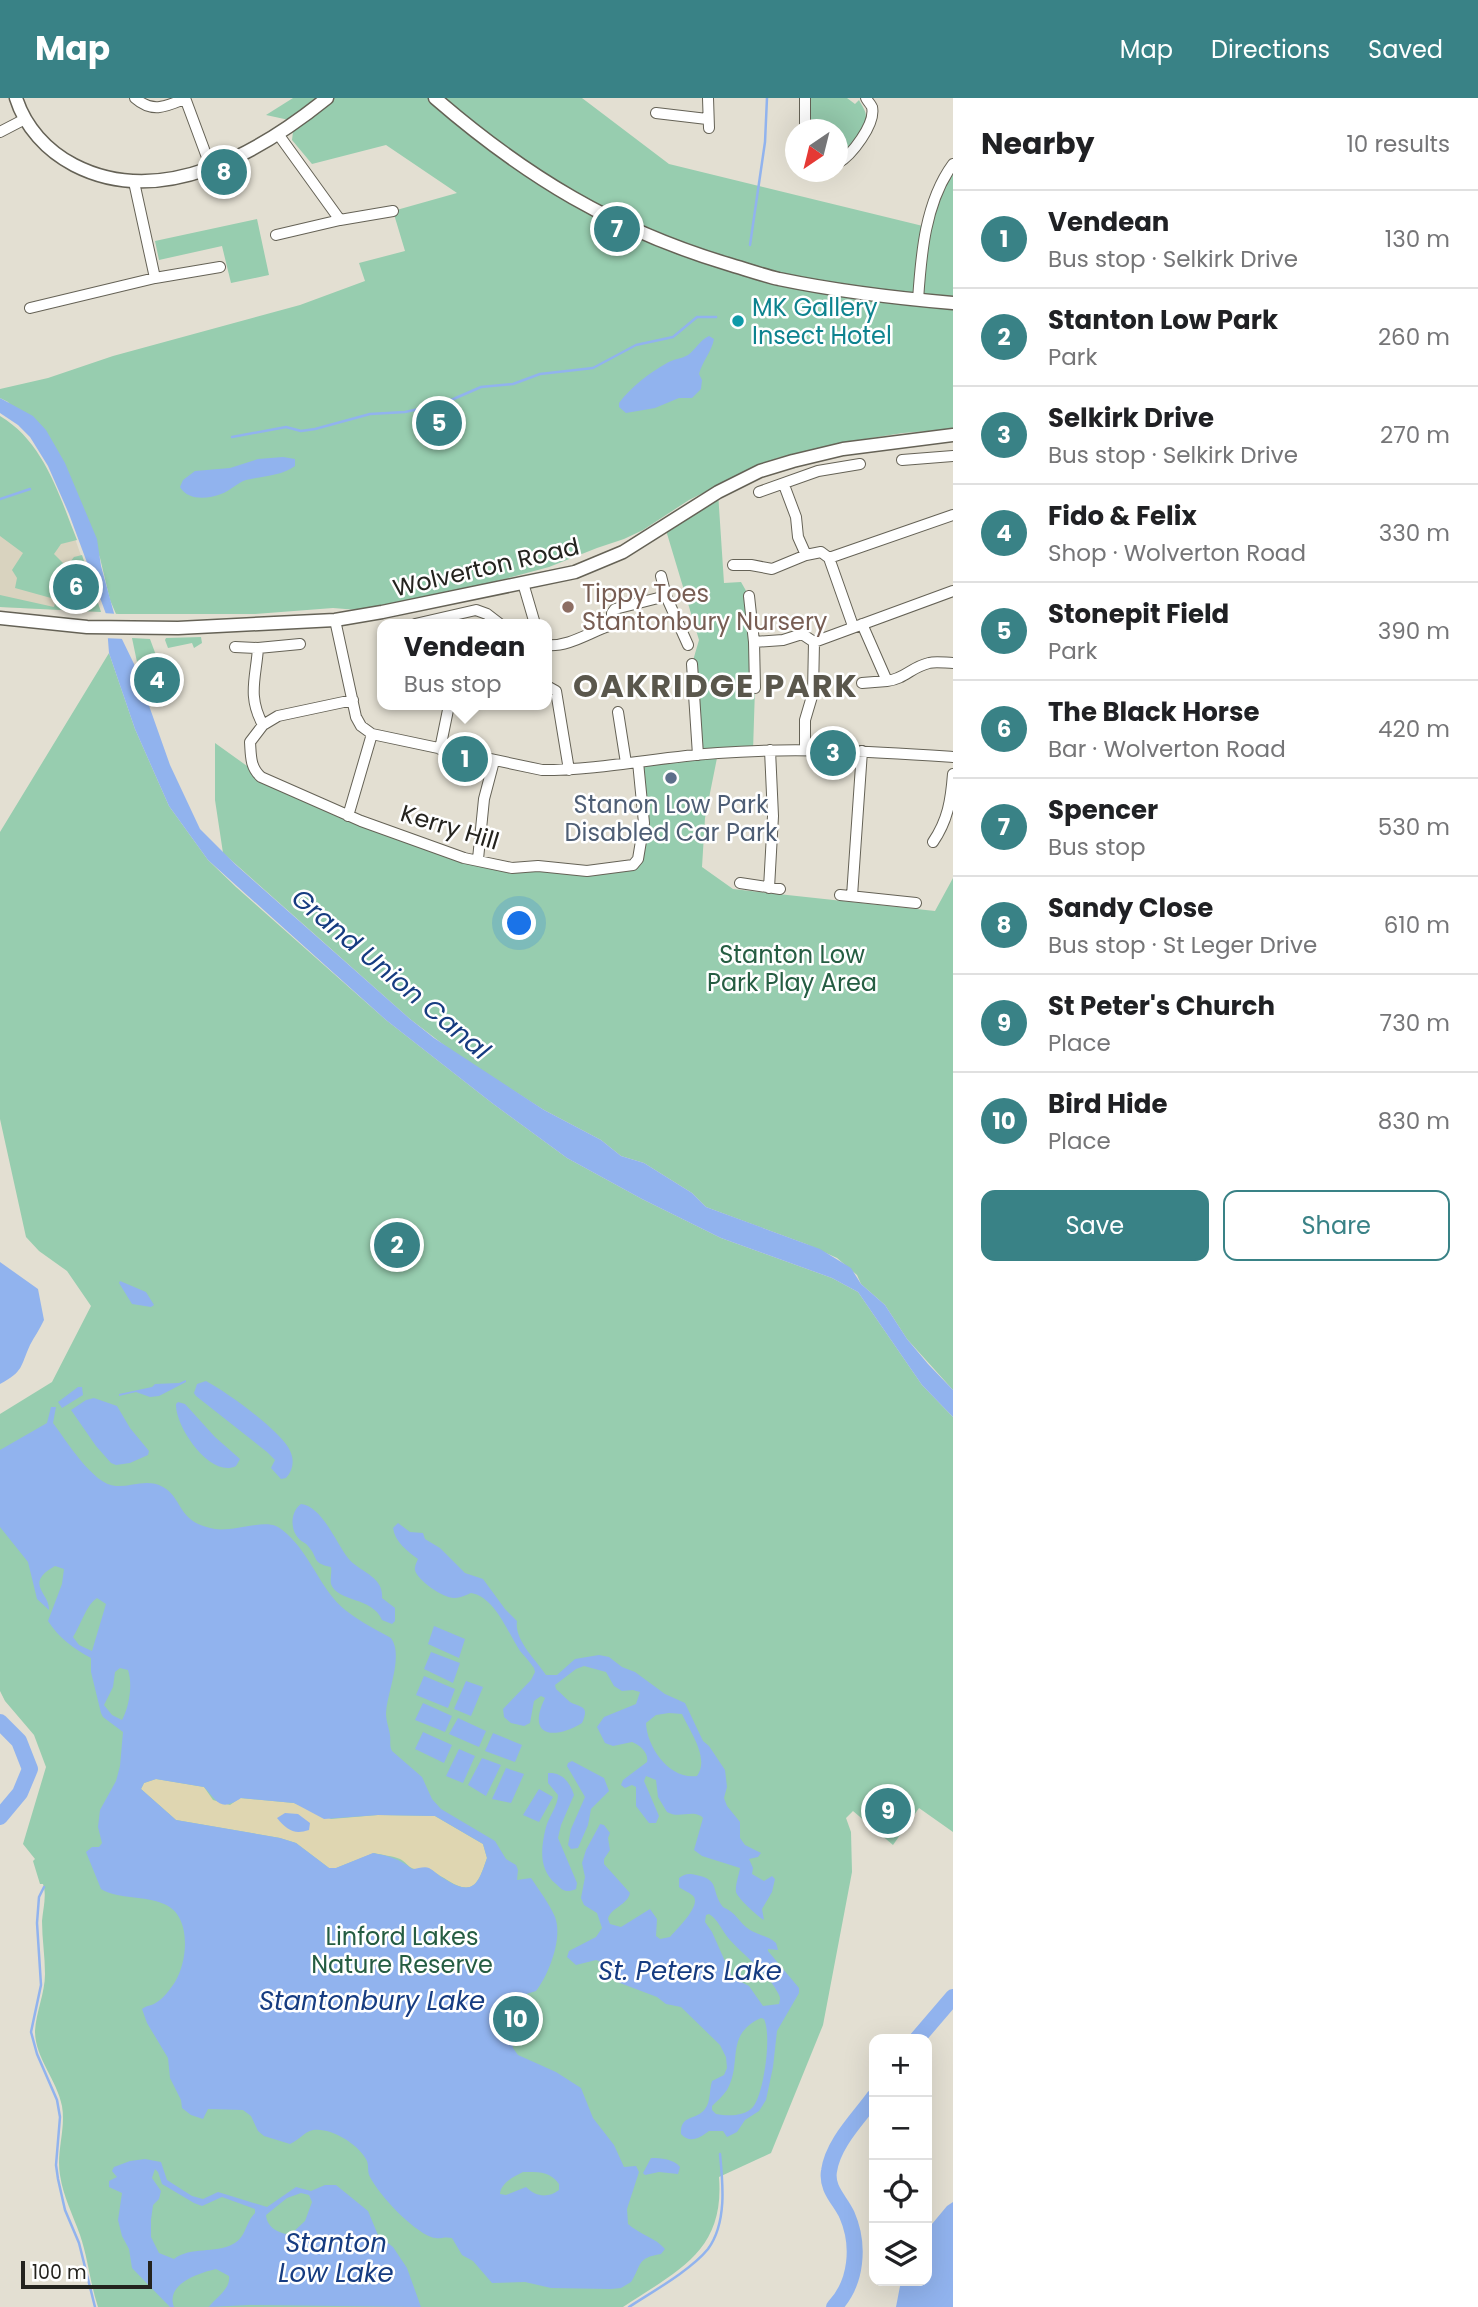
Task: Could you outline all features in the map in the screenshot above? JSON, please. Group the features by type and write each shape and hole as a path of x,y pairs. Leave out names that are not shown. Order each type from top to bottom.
{"street":[{"path":"16,98 25,120 61,158 88,172 134,182 172,179 211,168 263,144 327,98"},
{"path":"135,98 152,108 163,108 185,98 211,168"},
{"path":"435,98 501,153 561,193 623,225 667,243 777,279 861,294 953,303"},
{"path":"656,113 708,124 708,98"},
{"path":"805,98 805,119"},
{"path":"848,157 871,123 872,107 866,98"},
{"path":"0,132 25,120"},
{"path":"278,134 340,220"},
{"path":"918,300 927,227 944,177 953,164"},
{"path":"134,182 156,278"},
{"path":"276,235 393,211"},
{"path":"30,308 156,278 220,267"},
{"name":"Wolverton Road","path":"0,618 130,628 212,627 335,620 575,572 623,552 718,492 760,471 816,454 953,435"},
{"path":"902,460 953,456"},
{"path":"759,492 818,471 860,464"},
{"path":"783,485 796,517 798,537 806,555"},
{"path":"829,558 953,515"},
{"path":"733,565 772,569 821,552 829,558 858,625 887,681"},
{"path":"661,576 666,596 688,645"},
{"path":"523,583 534,619"},
{"path":"814,642 953,591"},
{"path":"552,645 578,639 612,625 612,613 615,609 666,596"},
{"path":"749,596 755,688"},
{"path":"437,619 476,610 494,619"},
{"path":"335,620 361,726 372,734 542,770 569,770 698,755 770,750 862,751 953,757"},
{"path":"754,642 783,640 802,634 814,642"},
{"path":"805,749 806,720 813,693 814,642"},
{"path":"235,647 300,644"},
{"path":"258,648 257,666 252,679 256,712 263,725 278,716 353,700"},
{"path":"862,683 901,680 911,670 931,662 953,663"},
{"path":"692,664 698,755"},
{"path":"552,689 556,691 560,702 569,770"},
{"path":"440,749 448,710"},
{"path":"618,712 626,763"},
{"name":"Kerry Hill","path":"263,725 250,742 251,764 261,777 348,816 464,858 512,868 538,866 587,871 633,865 638,859 644,823 638,762"},
{"path":"348,816 372,734"},
{"path":"769,888 773,816 770,750"},
{"path":"852,896 862,751"},
{"path":"478,859 484,799 494,761"},
{"path":"933,842 942,829 951,806 953,774"},
{"path":"942,829 953,834"},
{"path":"740,883 780,889"},
{"path":"840,895 916,903"}],"shaded area":[{"path":"0,502 62,502 101,612 0,607"}],"green space":[{"path":"293,98 582,98 669,164 927,227 953,164 953,429 903,433 839,443 777,458 689,500 624,539 549,567 382,612 333,608 255,614 116,614 100,558 81,507 8,402 0,398 0,389 48,378 113,356 300,305 365,281 359,263 405,251 393,211 457,193 386,145 312,164 292,140 293,132 318,106 289,120 266,115"},
{"path":"811,98 847,98 855,104 859,100 866,117 859,133 848,147 848,119 810,119"},
{"path":"257,219 269,275 231,283 222,246 159,260 155,241"},
{"path":"0,416 28,440 39,455 77,540 61,544 54,554 72,572 56,589 68,593 83,609 89,600 85,597 88,592 84,589 89,583 85,581 88,577 70,562 74,557 82,555 101,612 0,607 0,595 54,607 56,600 54,596 51,598 15,588 17,578 12,570 23,553 0,536"},
{"name":"Stanton Low Park Play Area","path":"718,492 724,583 741,582 749,596 755,688 753,751 718,753 705,818 702,867 733,889 935,911 953,878 953,1390 907,1339 885,1305 837,1258 706,1207 692,1193 644,1163 621,1156 601,1140 544,1110 457,1055 410,1019 223,853 215,800 215,743 254,771 348,816 512,868 576,869 633,865 644,823 638,762 697,755 692,664 699,640 665,527"},
{"path":"201,637 202,643 194,648 192,643 168,648 165,640 166,638"},
{"path":"132,638 150,639 157,658 137,662"},
{"name":"Linford Lakes Nature Reserve","path":"109,653 135,729 169,806 208,860 236,887 386,1020 567,1158 721,1238 832,1278 858,1292 922,1385 953,1417 953,1832 919,1808 893,1845 853,1811 846,1818 851,1832 852,1872 823,2025 771,2153 719,2177 719,2203 706,2242 679,2270 623,2307 98,2307 83,2244 60,2175 62,2106 42,2060 35,2031 45,1981 42,1921 45,1893 33,1861 35,1859 23,1844 46,1767 34,1735 5,1701 0,1691 0,1414 52,1382 91,1306 67,1271 39,1251 26,1237 0,1119 0,832"}],"sand":[{"path":"156,1779 204,1787 213,1800 230,1805 240,1798 294,1803 331,1819 378,1815 435,1816 483,1844 487,1858 481,1875 468,1887 454,1884 430,1869 414,1869 400,1859 374,1853 336,1868 329,1868 296,1843 176,1820 141,1789 144,1783"}],"water":[{"path":"709,336 714,339 699,374 702,380 701,389 692,398 679,398 655,408 626,413 619,407 624,397 641,381 669,362 688,355"},
{"path":"0,398 33,416 46,430 65,463 97,539 101,566 120,635 135,666 170,765 200,829 236,865 434,1038 544,1110 601,1140 621,1156 644,1163 692,1193 706,1207 820,1249 851,1268 861,1284 885,1305 907,1339 953,1390 953,1417 922,1385 858,1292 832,1278 721,1238 567,1158 386,1020 208,860 169,806 135,729 109,653 106,614 48,466 30,437 0,413"},
{"path":"258,459 295,459 295,466 278,474 246,480 216,496 193,497 180,487 183,480 195,471 230,468"},
{"path":"0,1262 38,1289 44,1320 20,1368 0,1384"},
{"path":"120,1281 146,1292 154,1305 151,1307 132,1304"},
{"path":"186,1380 159,1396 150,1397 136,1392 119,1396 155,1384"},
{"path":"206,1381 250,1411 282,1439 293,1459 286,1478 281,1479 271,1468 275,1460 267,1452 196,1396 194,1393 197,1384"},
{"path":"78,1387 82,1387 83,1395 62,1408 58,1402"},
{"path":"94,1398 117,1406 130,1428 149,1451 148,1455 130,1463 111,1463 71,1410"},
{"path":"178,1402 185,1404 215,1437 240,1459 236,1466 226,1468 216,1465 196,1448 181,1425 177,1414"},
{"name":"Stantonbury Lake","path":"51,1407 56,1407 53,1423 89,1470 107,1484 157,1484 170,1492 187,1516 202,1526 230,1529 265,1524 278,1527 295,1542 339,1605 391,1638 396,1654 386,1719 392,1751 422,1777 432,1799 441,1809 495,1841 506,1859 516,1865 517,1880 531,1878 555,1917 556,1945 546,1975 536,1991 520,1996 513,2002 509,2024 513,2048 518,2055 556,2072 581,2088 593,2118 614,2145 624,2167 636,2166 639,2172 627,2209 628,2224 665,2249 661,2254 643,2260 631,2282 621,2288 611,2289 551,2288 525,2282 492,2283 473,2261 462,2255 452,2238 431,2237 414,2227 397,2211 370,2177 368,2163 363,2155 344,2138 328,2131 313,2130 290,2144 264,2136 258,2131 251,2116 243,2110 208,2109 203,2119 182,2108 170,2078 168,2058 147,2023 142,2009 159,2001 175,1982 185,1951 183,1928 173,1910 164,1904 116,1895 101,1889 86,1852 102,1843 98,1827 100,1810 116,1781 123,1732 101,1713 91,1672 91,1658 67,1642 48,1621 62,1584 64,1569 55,1566 46,1572 39,1583 49,1610 37,1599 28,1562 0,1527 0,1450 47,1423","holes":["97,1598 106,1604 92,1651 79,1645 73,1637","120,1668 128,1670 130,1682 127,1709 122,1720 112,1715 104,1705 113,1687 115,1672","156,1779 204,1787 216,1801 224,1805 241,1798 294,1803 324,1819 378,1815 435,1816 483,1844 487,1858 481,1875 468,1887 453,1884 429,1868 412,1869 394,1858 373,1853 336,1868 329,1868 296,1843 176,1820 141,1789 144,1783","523,2172 548,2174 559,2184 559,2190 550,2195 541,2195 526,2187 506,2195 500,2194 512,2178"]},
{"path":"301,1504 316,1511 348,1558 379,1584 382,1598 395,1608 395,1621 392,1624 382,1620 371,1607 335,1590 331,1584 331,1567 318,1562 294,1531 293,1516"},
{"path":"398,1523 410,1532 423,1533 425,1539 440,1548 465,1573 483,1579 517,1621 522,1642 546,1675 557,1675 575,1659 599,1655 609,1657 665,1694 685,1703 703,1741 725,1770 727,1787 724,1798 740,1822 740,1838 745,1845 761,1853 758,1857 749,1859 753,1868 752,1874 764,1881 772,1876 775,1879 772,1892 762,1909 764,1920 745,1904 736,1892 740,1868 702,1856 694,1850 703,1818 701,1816 667,1812 658,1797 656,1780 646,1776 644,1781 659,1816 656,1823 649,1823 636,1806 636,1787 632,1785 625,1788 621,1785 623,1780 647,1762 647,1756 641,1747 632,1742 613,1746 605,1743 597,1727 604,1717 636,1704 640,1692 622,1691 614,1686 606,1672 584,1666 555,1685 570,1702 585,1710 582,1723 562,1732 546,1732 539,1721 545,1698 541,1696 534,1701 530,1723 524,1726 511,1723 504,1717 503,1709 531,1680 534,1668 487,1601 471,1593 459,1598 450,1597 426,1584 415,1569 418,1559 399,1542 393,1528","holes":["682,1714 700,1753 697,1776 687,1776 669,1768 655,1752 647,1733 646,1723 656,1715"]},
{"path":"434,1626 465,1639 459,1658 428,1644"},
{"path":"431,1652 460,1663 453,1683 424,1669"},
{"path":"424,1676 455,1689 448,1708 416,1695"},
{"path":"466,1681 483,1687 471,1716 454,1709"},
{"path":"423,1703 452,1716 445,1732 415,1720"},
{"path":"458,1718 486,1731 479,1747 449,1734"},
{"path":"423,1732 452,1745 444,1763 415,1749"},
{"path":"493,1733 522,1745 515,1762 485,1751"},
{"path":"459,1749 475,1756 463,1783 446,1776"},
{"path":"482,1758 501,1765 486,1796 468,1785"},
{"path":"572,1761 604,1778 609,1791 591,1809 588,1825 578,1848 571,1849 568,1845 571,1829 585,1797 567,1766"},
{"path":"506,1768 524,1774 511,1803 492,1799"},
{"path":"548,1773 565,1779 574,1795 558,1838 577,1883 576,1889 570,1891 563,1890 550,1878 542,1857 547,1823 558,1795 548,1783"},
{"path":"539,1789 553,1797 539,1822 523,1815"},
{"path":"285,1813 298,1814 310,1823 309,1830 295,1832 288,1828 277,1818"},
{"name":"St. Peters Lake","path":"600,1824 604,1825 610,1833 610,1850 604,1864 630,1893 626,1901 610,1915 610,1924 621,1927 650,1909 657,1919 656,1936 660,1939 670,1937 694,1906 694,1897 679,1887 679,1878 691,1874 709,1880 723,1907 750,1930 776,1943 778,1950 768,1951 799,1988 799,1993 777,2031 766,2100 759,2111 745,2120 737,2132 727,2137 723,2131 709,2131 699,2138 691,2139 681,2134 683,2123 701,2113 707,2106 712,2081 724,2075 727,2068 726,2057 720,2045 681,2007 666,2004 657,1997 620,1983 605,1963 596,1960 576,1965 567,1957 569,1951 596,1937 602,1928 597,1913 584,1905 581,1898 585,1877 582,1863","holes":["709,1914 729,1939 768,1978 780,1996 779,2004 763,2006 749,1986 732,1977 705,1922 706,1915","761,2018 764,2019 766,2027 767,2050 757,2100 745,2113 716,2114 712,2106 732,2080 736,2050 742,2032"]},
{"path":"651,2158 674,2162 680,2167 678,2174 659,2172 645,2175 643,2173"},
{"name":"Stanton Low Lake","path":"145,2159 161,2162 167,2180 192,2196 203,2199 218,2192 267,2207 296,2187 311,2191 325,2185 336,2185 368,2211 378,2235 393,2247 407,2268 421,2307 209,2307 229,2281 229,2276 216,2269 185,2281 174,2292 174,2307 170,2307 132,2268 129,2249 122,2236 118,2220 122,2193 109,2187 109,2181 117,2177 112,2171 114,2167","holes":["155,2169 162,2184 194,2203 202,2206 222,2197 255,2209 241,2238 226,2247 188,2253 174,2259 159,2253 151,2237 153,2205 159,2199 161,2191 152,2178","301,2193 309,2195 312,2202 305,2221 290,2235 274,2229 266,2215 287,2198"]},
{"path":"953,2202 953,2307 896,2307 900,2286 932,2286 932,2224"}],"pier":[{"path":"102,613 119,614 126,639 103,638"}],"waterway":[{"path":"750,245 765,142 767,98"},
{"path":"232,437 286,427 301,431 315,429 370,414 405,412 442,404 481,387 513,384 540,374 593,368 636,345 673,337 697,317 716,317"},
{"path":"0,499 30,489"},
{"path":"0,1722 19,1741 30,1769 20,1793 0,1817"},
{"path":"44,1887 39,1897 37,1923 41,1985 31,2032 37,2054 57,2100 60,2117 56,2165 58,2179 65,2210 79,2243 95,2307"},
{"path":"921,2034 953,1997"},
{"path":"834,2307 848,2287 855,2251 851,2227 832,2189 829,2171 835,2151 869,2104"},
{"path":"629,2307 682,2273 701,2257 714,2239 721,2215 723,2190 720,2154"}],"place":[{"name":"Sandy Close","path":"224,172"},
{"name":"Spencer","path":"617,229"},
{"name":"MK Gallery Insect Hotel","path":"738,321"},
{"name":"Stonepit Field","path":"439,423"},
{"name":"The Black Horse","path":"76,587"},
{"name":"Tippy Toes Stantonbury Nursery","path":"568,607"},
{"name":"Fido & Felix","path":"157,680"},
{"name":"Selkirk Drive","path":"833,753"},
{"name":"Vendean","path":"465,759"},
{"name":"Stanon Low Park Disabled Car Park","path":"671,778"},
{"name":"Stanton Low Park","path":"397,1245"},
{"name":"St Peter's Church","path":"888,1811"},
{"name":"Bird Hide","path":"516,2019"}],"district":[{"name":"OAKRIDGE PARK","path":"716,685"}],"water label":[{"name":"Grand Union Canal","path":"391,974"}]}
